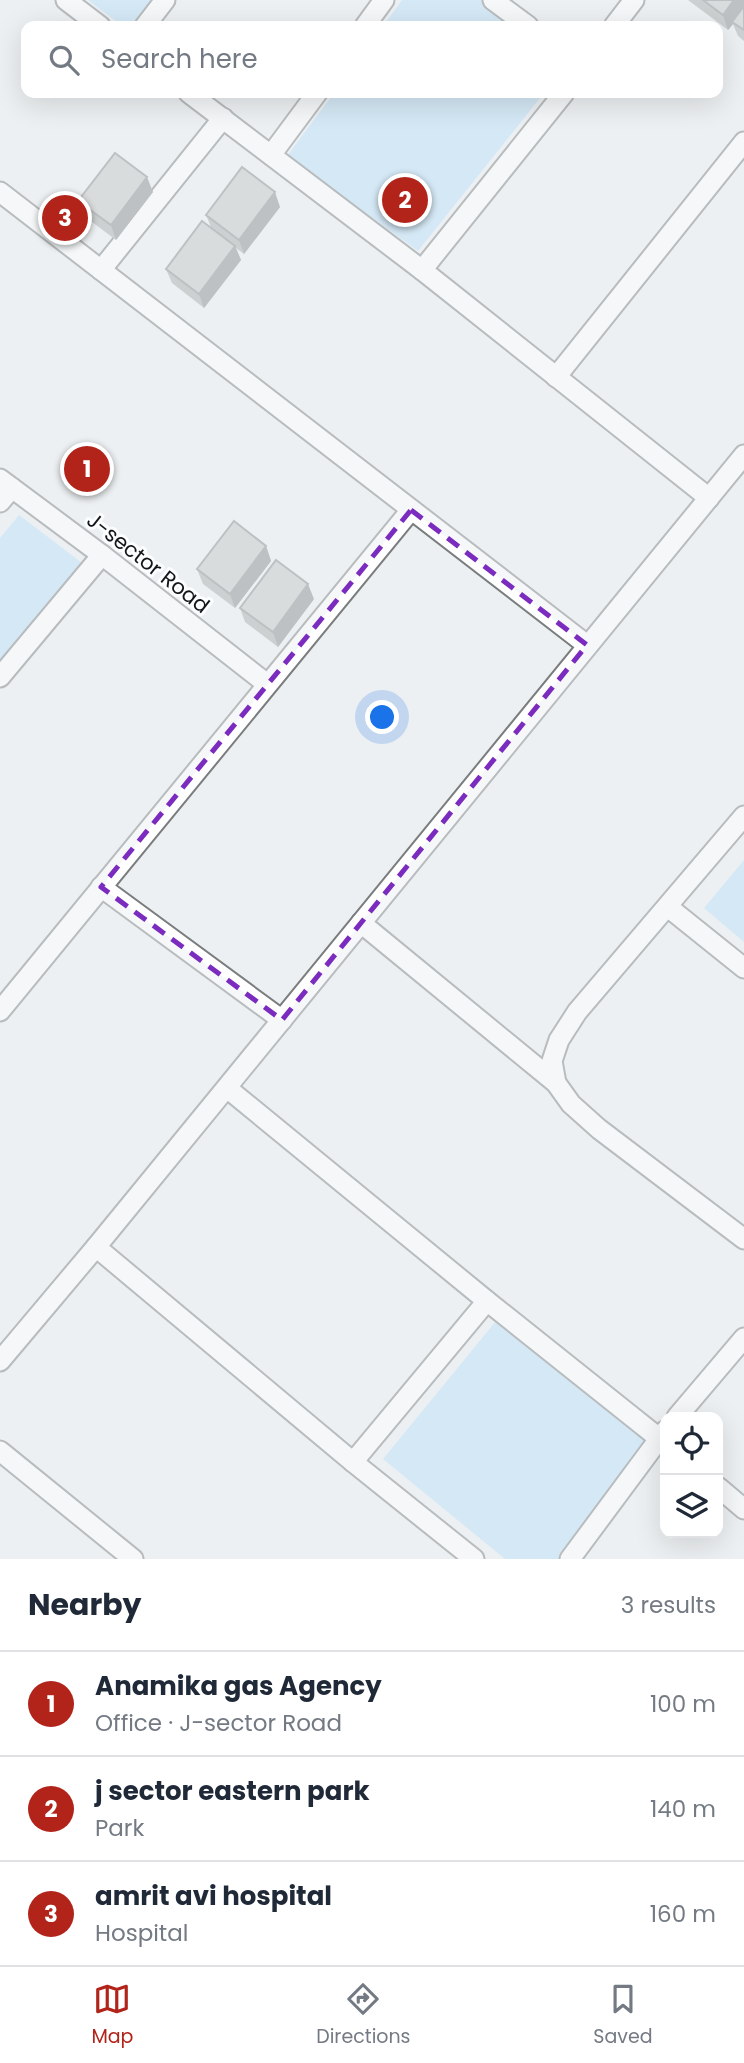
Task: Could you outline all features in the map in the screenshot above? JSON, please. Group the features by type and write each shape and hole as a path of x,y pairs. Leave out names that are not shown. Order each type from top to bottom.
{"street":[{"path":"66,0 93,21"},
{"path":"149,21 165,0"},
{"path":"369,21 384,0"},
{"path":"493,0 521,21"},
{"path":"618,21 634,0"},
{"path":"196,98 422,270 709,498"},
{"path":"271,155 313,98"},
{"path":"422,270 560,98"},
{"path":"101,270 223,118"},
{"path":"556,377 744,142"},
{"path":"0,192 587,645"},
{"path":"0,1361 227,1088 744,455"},
{"name":"J-sector Road","path":"4,490 102,555 267,684"},
{"path":"0,1011 411,510"},
{"path":"0,677 102,555"},
{"path":"556,1083 552,1061 559,1040 577,1012 744,816"},
{"path":"101,887 282,1020"},
{"path":"668,906 744,968"},
{"path":"361,923 556,1083 571,1104 599,1129 744,1239"},
{"path":"227,1088 487,1301 660,1435"},
{"path":"96,1247 353,1462 474,1559"},
{"path":"353,1462 487,1301"},
{"path":"681,1412 744,1338"},
{"path":"570,1559 660,1441"},
{"path":"0,1451 133,1559"},
{"path":"723,1491 744,1509"}],"highlighted area":[{"path":"411,510 587,645 282,1020 101,887"}],"shaded area":[{"path":"88,0 154,0 138,21 115,21"},
{"path":"402,0 491,0 517,21 387,21"},
{"path":"330,98 540,98 418,251 287,156"},
{"path":"19,515 82,563 0,663 0,538"},
{"path":"744,860 744,942 704,908"},
{"path":"496,1321 656,1445 559,1559 505,1559 383,1459"}],"building":[{"path":"703,0 734,0 723,15"},
{"path":"744,6 744,30 732,22"},
{"path":"115,153 147,177 111,225 78,201"},
{"path":"242,167 275,192 239,240 206,215"},
{"path":"202,221 235,246 199,294 166,269"},
{"path":"234,521 266,546 230,594 197,569"},
{"path":"276,560 308,584 273,632 240,608"}],"place":[{"name":"j sector eastern park","path":"405,200"},
{"name":"amrit avi hospital","path":"65,218"},
{"name":"Anamika gas Agency","path":"87,469"}]}
